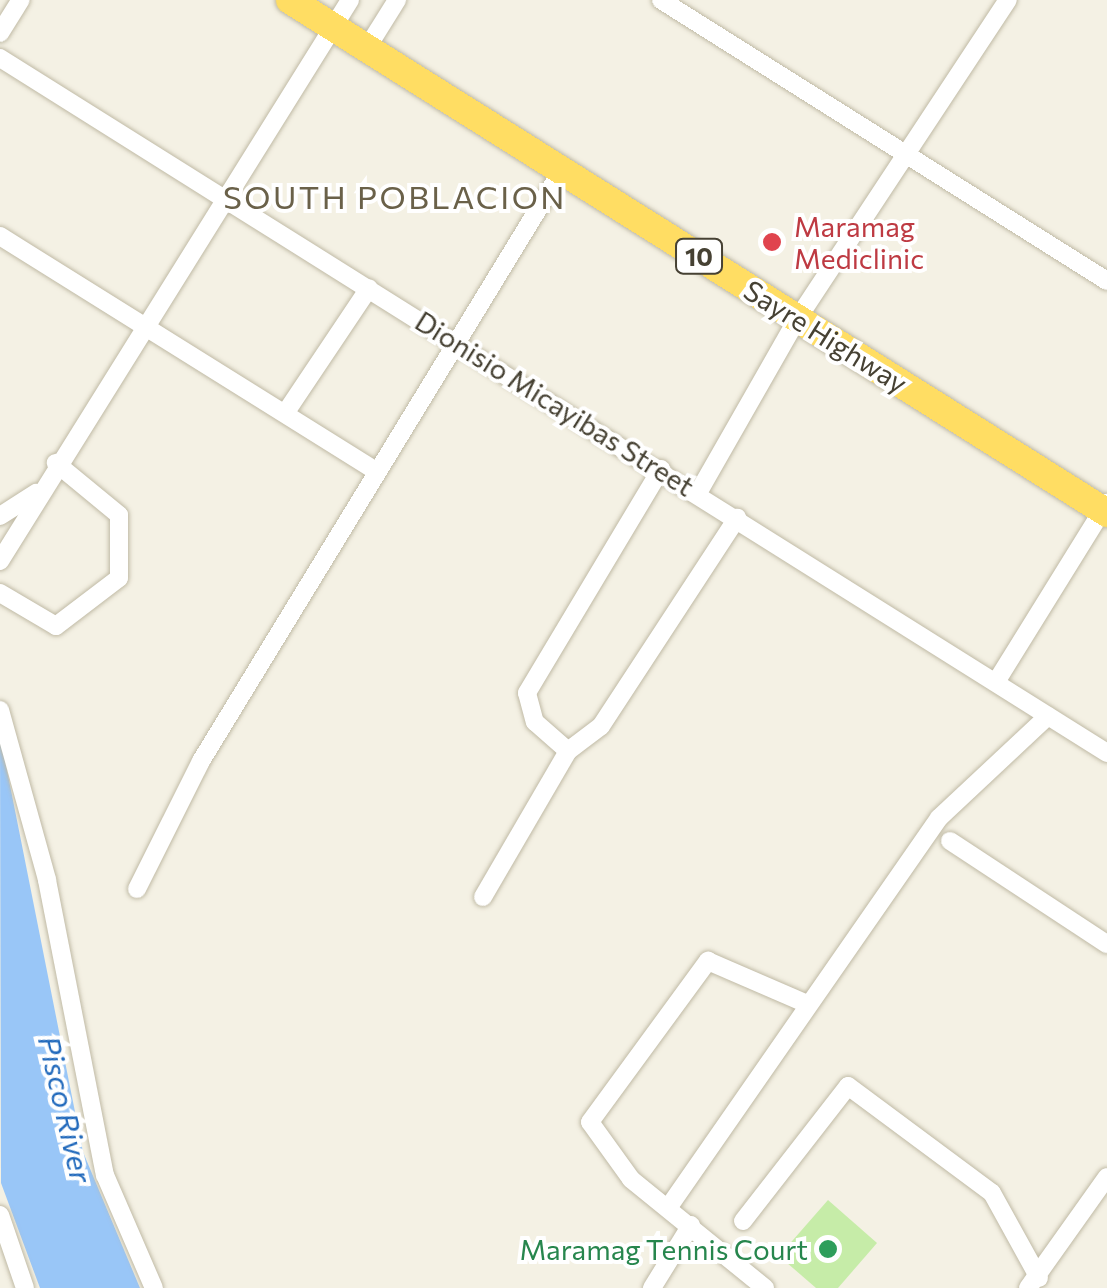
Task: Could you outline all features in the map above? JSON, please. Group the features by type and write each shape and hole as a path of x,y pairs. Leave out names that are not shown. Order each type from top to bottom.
{"highway":[{"name":"Sayre Highway","path":"290,0 1106,508"}],"street":[{"path":"0,33 21,0"},
{"path":"0,561 37,493 350,0"},
{"path":"367,48 398,0"},
{"path":"661,0 1107,281"},
{"path":"698,493 798,318 1008,0"},
{"name":"Dionisio Micayibas Street","path":"0,58 460,343 1107,753"},
{"path":"137,889 201,761 460,343 562,170"},
{"path":"0,236 377,472"},
{"path":"286,412 369,288"},
{"path":"0,593 56,626 119,578 119,515 56,463"},
{"path":"568,752 535,722 527,693 660,469"},
{"path":"0,516 37,493"},
{"path":"996,682 1106,508"},
{"path":"483,897 568,752 601,726 737,518"},
{"path":"0,710 47,880 106,1176 154,1288"},
{"path":"668,1208 805,1003 958,796 1048,716"},
{"path":"950,841 1107,943"},
{"path":"765,1288 594,1140 590,1122 708,961 805,1003"},
{"path":"742,1221 848,1086 992,1194 1034,1283"},
{"path":"1034,1283 1107,1177"},
{"path":"0,1215 25,1288"},
{"path":"652,1288 690,1225"}],"green space":[{"name":"Maramag Tennis Court","path":"828,1200 877,1243 838,1288 816,1288 779,1256"}],"water":[{"name":"Pisco River","path":"0,735 83,1152 140,1288 40,1288 1,1183"}],"place":[{"name":"Maramag Mediclinic","path":"772,242"},
{"name":"Maramag Tennis Court","path":"828,1249"}],"district":[{"name":"SOUTH POBLACION","path":"395,196"}]}
